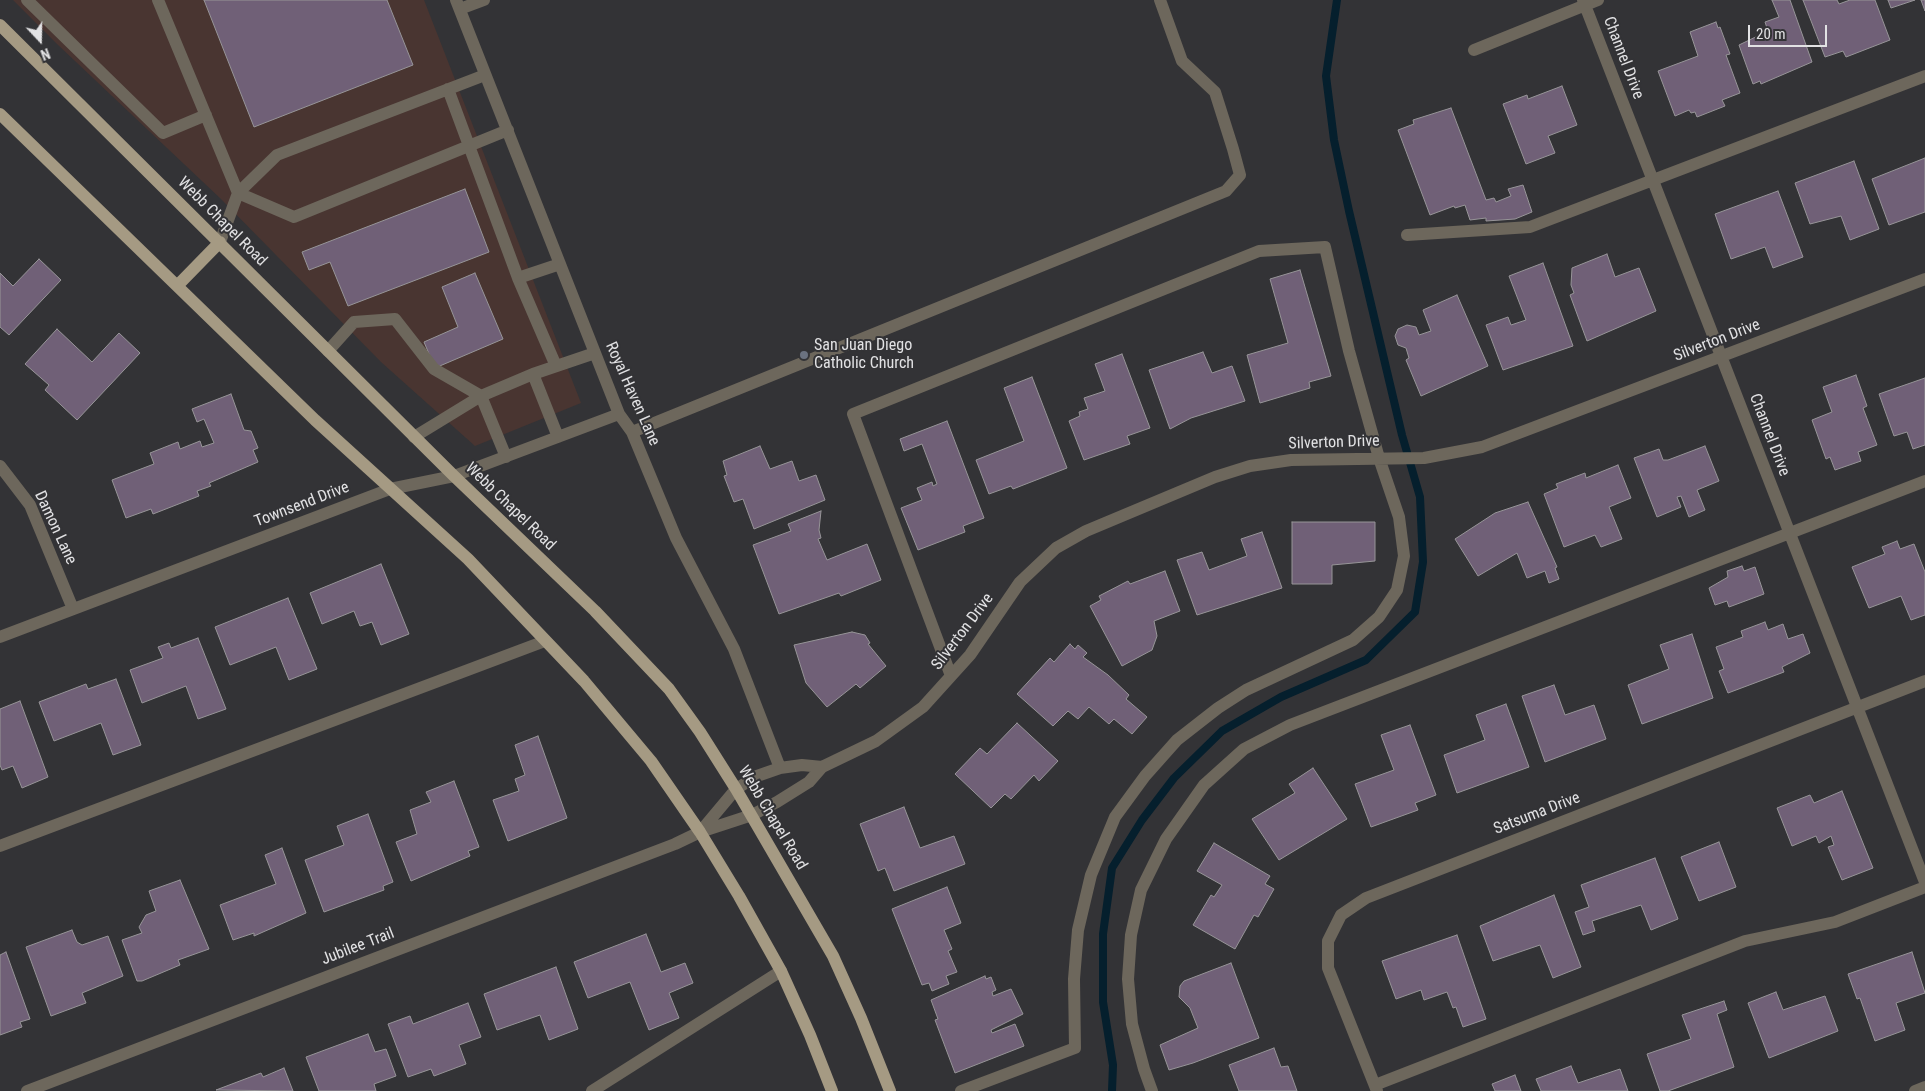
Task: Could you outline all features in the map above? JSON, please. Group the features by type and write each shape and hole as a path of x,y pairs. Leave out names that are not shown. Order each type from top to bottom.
{"main road":[{"name":"Webb Chapel Road","path":"0,25 414,437 594,611 669,689 700,732 752,815 833,956 861,1018 890,1091"},
{"path":"0,114 315,420 468,560 584,681 651,761 700,832 739,896 781,971 810,1035 832,1091"},
{"path":"178,285 220,242"}],"street":[{"path":"27,0 163,133 206,115"},
{"path":"158,0 238,193 294,217 508,130"},
{"path":"458,5 484,0"},
{"path":"632,432 1226,191 1240,175 1234,148 1215,92 1182,61 1160,0"},
{"path":"1474,50 1584,3 1598,0"},
{"name":"Channel Drive","path":"1584,3 1925,882"},
{"name":"Royal Haven Lane","path":"458,5 619,414 632,432 676,538 734,649 780,768"},
{"path":"220,242 238,193 277,155 486,75"},
{"path":"1407,235 1530,227 1925,76"},
{"path":"448,89 518,278 556,366"},
{"path":"951,676 853,414 1259,251 1325,247 1349,351 1379,458 1399,517 1404,556 1397,590 1379,617 1353,640 1246,690 1218,708 1177,740 1145,776 1116,817 1090,874 1078,930 1074,980 1075,1048 961,1091"},
{"path":"518,278 560,264"},
{"name":"Silverton Drive","path":"700,832 752,815 776,802 809,782 822,767 876,741 923,707 970,655 1020,582 1056,548 1086,531 1215,477 1250,466 1291,460 1424,458 1482,447 1925,279"},
{"path":"328,351 354,322 395,319 434,369 480,396 506,457"},
{"path":"414,437 480,396 534,374 595,353"},
{"path":"534,374 558,437"},
{"name":"Townsend Drive","path":"0,637 390,489 454,476 619,414"},
{"name":"Damon Lane","path":"0,466 30,505 74,609"},
{"path":"1152,1091 1132,1024 1128,979 1131,935 1141,890 1166,840 1204,785 1244,749 1290,725 1925,481"},
{"path":"0,846 546,640"},
{"name":"Satsuma Drive","path":"1376,1088 1328,968 1328,941 1341,915 1366,898 1925,681"},
{"name":"Silverton Drive","path":"700,832 736,789 757,776 780,768 802,765 822,767"},
{"name":"Jubilee Trail","path":"27,1091 656,851 700,832"},
{"path":"1376,1088 1745,940 1836,922 1925,887"},
{"path":"592,1091 781,971"},
{"path":"1915,1091 1925,1087"}],"shaded area":[{"path":"13,0 424,0 581,403 475,446 381,362 221,199"}],"building":[{"path":"204,0 387,0 413,65 254,127"},
{"path":"1772,0 1790,0 1812,62 1761,84 1760,81 1753,84 1739,45 1768,31 1765,22 1779,17"},
{"path":"1803,0 1837,0 1839,4 1850,0 1875,0 1890,40 1846,57 1843,51 1825,57"},
{"path":"1888,0 1915,0 1891,8"},
{"path":"1921,0 1925,0 1925,11"},
{"path":"1716,22 1718,28 1720,27 1730,54 1726,55 1740,93 1722,100 1725,106 1697,117 1695,112 1691,113 1689,110 1675,116 1658,71 1698,56 1690,32"},
{"path":"1562,86 1577,125 1548,136 1555,153 1526,164 1503,104 1527,95 1528,99"},
{"path":"1451,108 1486,200 1494,198 1496,202 1511,196 1508,189 1523,185 1532,212 1515,219 1486,221 1486,218 1470,220 1465,205 1455,208 1454,206 1430,215 1398,130 1414,124 1413,120"},
{"path":"1925,158 1925,212 1889,225 1872,179"},
{"path":"1854,161 1879,229 1850,240 1841,216 1810,224 1795,183"},
{"path":"465,189 489,252 348,306 330,262 309,270 302,252"},
{"path":"1778,191 1803,257 1773,268 1765,247 1731,259 1715,214"},
{"path":"1607,254 1615,277 1639,268 1656,311 1587,341 1570,295 1574,293 1571,285 1572,268"},
{"path":"39,259 61,280 9,335 0,327 0,273 13,286"},
{"path":"1543,263 1573,346 1503,370 1486,325 1508,317 1511,325 1526,320 1509,276"},
{"path":"1300,270 1331,376 1309,382 1310,388 1260,403 1247,355 1288,343 1270,279"},
{"path":"475,273 503,339 435,368 424,342 458,327 442,287"},
{"path":"1457,295 1488,366 1421,396 1406,360 1409,358 1406,348 1398,345 1395,336 1398,329 1407,325 1416,327 1419,335 1431,331 1423,310"},
{"path":"57,329 92,362 119,333 140,353 77,420 45,390 49,385 25,364"},
{"path":"1203,352 1212,373 1232,366 1245,401 1191,418 1170,429 1149,370"},
{"path":"1122,354 1150,428 1127,436 1130,444 1084,460 1069,421 1080,416 1079,412 1088,409 1084,398 1105,391 1095,364"},
{"path":"1856,375 1867,406 1863,408 1877,445 1858,452 1861,461 1835,470 1830,457 1826,459 1812,420 1832,412 1823,387"},
{"path":"1032,377 1067,468 1013,489 1011,486 989,494 976,460 1024,441 1004,388"},
{"path":"1925,378 1925,445 1913,449 1907,432 1894,436 1879,394"},
{"path":"231,394 244,430 251,431 258,448 253,450 258,462 209,483 211,486 197,491 199,496 153,514 151,509 126,518 112,480 154,464 150,453 178,442 180,449 200,441 202,447 214,443 204,419 197,422 192,409"},
{"path":"947,421 984,518 963,526 965,532 918,550 901,508 922,500 917,488 932,482 933,486 937,484 922,444 904,451 900,439"},
{"path":"760,446 770,469 792,461 799,481 816,475 825,500 754,529 743,499 734,502 724,476 727,475 723,461"},
{"path":"1705,446 1719,481 1697,490 1705,510 1689,517 1681,496 1677,497 1681,507 1657,517 1634,458 1659,449 1663,460 1668,460"},
{"path":"1618,465 1631,498 1609,507 1622,539 1601,547 1595,535 1564,547 1544,494 1558,488 1556,484 1585,473 1586,478"},
{"path":"1528,502 1557,567 1555,568 1559,579 1549,583 1545,571 1527,578 1517,553 1478,576 1455,539 1495,513"},
{"path":"821,511 819,530 821,538 818,539 827,560 867,544 881,580 841,596 839,593 779,614 753,545 791,531 788,524"},
{"path":"1292,522 1375,522 1375,561 1332,565 1332,584 1292,584"},
{"path":"1262,532 1282,588 1197,615 1177,560 1202,552 1209,570 1247,556 1241,539"},
{"path":"1897,541 1900,549 1914,544 1925,572 1925,615 1911,620 1901,596 1869,608 1852,567 1885,554 1882,547"},
{"path":"381,564 409,634 381,645 372,622 360,626 354,611 322,624 310,593"},
{"path":"1742,566 1744,571 1755,567 1764,594 1729,607 1727,601 1715,605 1709,588 1728,577 1727,571"},
{"path":"1165,571 1180,611 1154,621 1157,636 1152,650 1122,666 1090,606 1101,600 1099,596 1128,581 1130,584"},
{"path":"288,598 317,669 289,680 276,647 230,665 215,627"},
{"path":"1765,622 1768,630 1783,624 1788,639 1803,634 1810,653 1782,667 1784,672 1728,693 1719,671 1724,669 1716,647 1743,637 1741,631"},
{"path":"852,632 865,635 870,643 868,644 886,666 860,688 856,684 827,707 806,683 794,645"},
{"path":"1692,634 1713,698 1642,724 1628,685 1669,669 1660,645"},
{"path":"198,638 226,709 198,719 186,686 142,703 130,670 163,658 158,647 169,643 171,648"},
{"path":"1070,644 1075,649 1078,645 1087,653 1083,657 1108,675 1129,695 1126,699 1147,717 1132,734 1114,719 1109,724 1089,707 1078,719 1068,711 1053,726 1017,694 1050,658 1054,662"},
{"path":"116,679 141,745 113,755 101,723 54,741 39,702 86,684 88,689"},
{"path":"1554,685 1565,715 1594,705 1606,739 1545,762 1522,696"},
{"path":"20,701 48,777 22,788 13,766 2,770 0,765 0,709"},
{"path":"1506,704 1529,767 1457,793 1444,755 1485,740 1476,715"},
{"path":"1017,723 1058,761 1039,781 1034,775 1011,799 1005,794 991,808 955,774 980,748 987,754"},
{"path":"1410,725 1436,795 1415,803 1418,810 1371,827 1355,784 1394,770 1381,735"},
{"path":"538,736 567,818 508,841 493,800 519,791 515,779 525,775 515,745"},
{"path":"1313,768 1347,819 1279,860 1252,819 1295,793 1289,784"},
{"path":"454,781 479,847 468,851 470,856 411,881 396,842 417,834 410,810 431,802 426,792"},
{"path":"1842,791 1873,868 1842,880 1828,847 1834,845 1831,836 1819,843 1816,836 1792,846 1777,808 1810,795 1814,803"},
{"path":"904,807 920,848 954,836 965,864 894,891 885,868 878,871 860,824"},
{"path":"368,814 393,882 383,886 384,890 324,912 305,860 344,845 337,826"},
{"path":"1719,842 1736,887 1699,901 1681,857"},
{"path":"1214,843 1270,876 1265,884 1274,889 1258,917 1254,915 1235,949 1193,925 1211,895 1214,897 1222,885 1197,871"},
{"path":"282,848 306,913 254,936 254,933 233,940 220,905 276,884 265,855"},
{"path":"1655,858 1678,919 1651,930 1641,905 1592,921 1595,931 1583,935 1575,912 1589,907 1581,885"},
{"path":"180,880 209,949 178,960 180,965 142,981 137,981 122,940 142,933 139,927 146,915 156,911 149,891"},
{"path":"947,887 961,923 944,930 952,949 948,951 957,972 946,976 949,984 932,991 929,983 922,985 892,909"},
{"path":"1554,895 1581,967 1553,978 1540,945 1493,961 1480,926"},
{"path":"72,930 77,942 82,945 108,936 123,976 82,993 86,1003 51,1016 26,947"},
{"path":"646,934 661,972 685,963 693,983 669,993 679,1018 649,1030 630,982 588,998 574,962"},
{"path":"1457,935 1486,1019 1463,1027 1456,1007 1453,1008 1447,992 1424,1000 1421,990 1396,999 1382,961"},
{"path":"6,952 30,1019 20,1022 22,1027 0,1035 0,955"},
{"path":"1912,952 1925,993 1896,1003 1905,1030 1875,1041 1860,998 1857,999 1848,974"},
{"path":"1231,963 1259,1038 1169,1070 1160,1045 1198,1028 1190,1008 1179,997 1180,986 1184,981"},
{"path":"556,967 578,1029 549,1040 540,1015 497,1030 484,994"},
{"path":"985,976 986,979 991,977 996,990 992,992 993,996 1011,989 1023,1014 991,1030 992,1033 1015,1024 1024,1046 955,1073 935,1020 938,1019 931,1000"},
{"path":"1776,992 1783,1010 1825,996 1838,1031 1769,1058 1748,1003"},
{"path":"1724,1001 1727,1010 1717,1014 1734,1067 1668,1091 1660,1091 1647,1054 1691,1039 1682,1015"},
{"path":"468,1003 481,1037 459,1045 466,1064 434,1076 431,1069 408,1077 388,1024 410,1016 413,1024"},
{"path":"368,1034 375,1052 386,1049 396,1076 374,1084 376,1091 319,1091 306,1057"},
{"path":"1274,1048 1281,1067 1288,1066 1297,1091 1239,1091 1229,1065"},
{"path":"1571,1066 1578,1083 1620,1069 1628,1091 1541,1091 1536,1079"},
{"path":"284,1068 293,1091 216,1090 261,1073 263,1077"},
{"path":"1515,1075 1521,1091 1495,1091 1492,1084"}],"waterway":[{"path":"1112,1091 1113,1065 1103,1002 1103,934 1112,868 1142,820 1174,778 1222,731 1281,697 1366,660 1415,612 1423,562 1420,497 1402,435 1334,140 1326,76 1337,0"}],"place":[{"name":"San Juan Diego Catholic Church","path":"804,355"}]}
